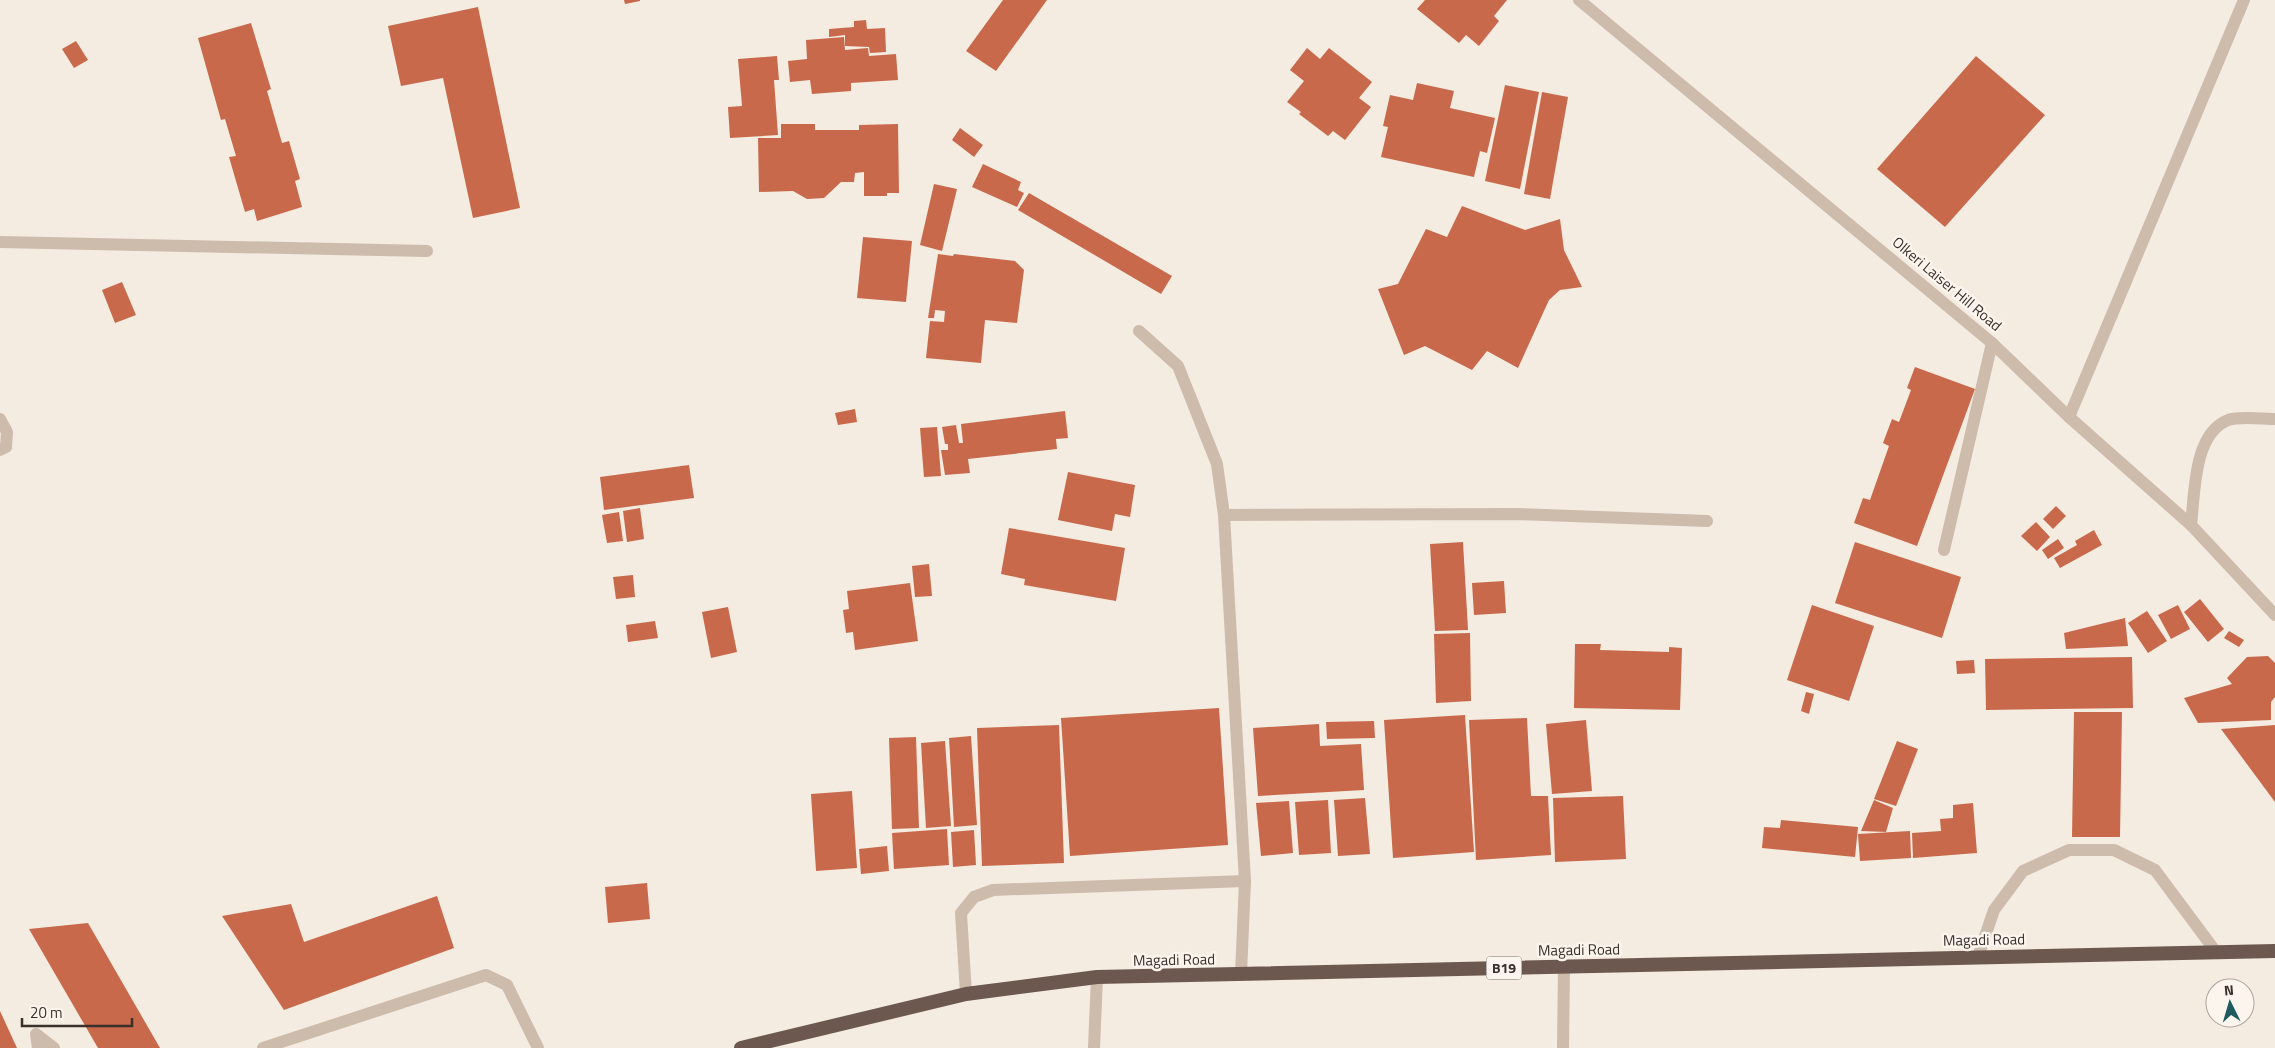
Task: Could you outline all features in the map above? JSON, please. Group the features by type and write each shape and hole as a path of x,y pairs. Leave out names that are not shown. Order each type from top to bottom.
{"highway":[{"name":"Magadi Road","path":"741,1048 966,994 1097,977 2275,951"}],"street":[{"name":"Olkeri Laiser Hill Road","path":"1580,0 1992,343 2069,417 2191,525 2275,614"},
{"path":"2069,417 2244,0"},
{"path":"0,242 427,251"},
{"path":"1139,331 1178,366 1217,464 1224,516 1245,881 1241,974"},
{"path":"1944,550 1992,343"},
{"path":"0,419 8,432 6,447 0,450"},
{"path":"2191,525 2199,455 2212,430 2229,420 2275,419"},
{"path":"1224,516 1516,514 1707,521"},
{"path":"1978,957 1994,910 2023,871 2068,850 2114,850 2155,870 2216,952"},
{"path":"966,994 961,913 974,897 993,890 1245,881"},
{"path":"1563,1048 1564,966"},
{"path":"263,1048 486,975 507,984 538,1048"},
{"path":"1094,1048 1097,977"},
{"path":"38,1048 36,1034 54,1048"}],"building":[{"path":"624,0 640,0 640,1 625,4"},
{"path":"1003,0 1047,0 996,71 966,51"},
{"path":"1425,0 1507,0 1494,16 1499,21 1479,46 1466,35 1459,43 1417,9"},
{"path":"478,7 520,208 473,218 443,78 401,86 388,26"},
{"path":"866,20 867,29 885,28 886,52 870,53 869,47 845,46 845,35 829,37 829,29 854,27 854,21"},
{"path":"251,23 271,89 267,91 282,143 289,141 300,179 295,181 302,207 257,221 254,209 245,212 229,157 236,156 225,119 221,120 198,38"},
{"path":"844,37 845,50 868,48 869,56 896,54 898,80 851,83 851,91 812,94 810,80 790,82 788,61 807,59 806,40"},
{"path":"76,41 88,60 74,68 62,49"},
{"path":"1307,48 1320,59 1329,48 1372,82 1359,98 1371,107 1345,140 1333,131 1328,136 1299,114 1301,112 1287,102 1304,81 1290,70"},
{"path":"777,56 779,80 774,80 778,135 730,138 728,107 742,106 738,59"},
{"path":"1976,56 2045,115 1945,227 1877,169"},
{"path":"1417,83 1454,91 1450,108 1495,118 1487,153 1480,151 1474,177 1381,157 1388,127 1383,126 1390,95 1413,100"},
{"path":"1505,85 1539,92 1520,189 1485,181"},
{"path":"1542,92 1568,97 1550,199 1524,194"},
{"path":"781,124 815,124 815,130 859,130 859,125 898,124 899,193 887,193 887,196 864,196 864,172 855,173 854,182 841,182 824,198 807,199 793,191 759,192 758,138 781,138"},
{"path":"960,128 983,145 974,157 952,140"},
{"path":"983,164 1021,182 1018,190 1024,193 1017,207 972,187"},
{"path":"934,184 957,189 942,251 920,245"},
{"path":"1029,193 1172,276 1161,294 1018,210"},
{"path":"1462,206 1525,230 1560,219 1564,250 1582,287 1560,290 1549,300 1518,368 1487,351 1472,370 1425,346 1404,355 1378,289 1398,284 1426,229 1447,237"},
{"path":"863,237 912,241 906,302 857,298"},
{"path":"938,254 1015,261 1024,270 1017,323 985,320 981,363 926,358 930,321 944,322 945,311 935,310 934,318 928,318"},
{"path":"122,282 136,315 115,323 102,290"},
{"path":"1915,367 1975,389 1917,546 1854,523 1863,498 1870,500 1889,446 1883,443 1892,419 1899,422 1911,390 1907,388"},
{"path":"855,409 857,422 838,425 835,413"},
{"path":"1065,411 1068,438 1056,439 1057,449 968,459 970,473 945,475 941,450 948,450 948,444 945,444 942,427 956,425 959,443 963,443 961,424"},
{"path":"937,427 941,476 924,477 920,428"},
{"path":"689,465 694,498 604,510 600,477"},
{"path":"1068,472 1135,485 1130,517 1115,514 1112,531 1058,520"},
{"path":"2056,506 2066,516 2053,529 2043,519"},
{"path":"640,508 644,539 627,542 623,511"},
{"path":"619,512 623,541 607,543 602,515"},
{"path":"2036,522 2050,537 2037,551 2021,536"},
{"path":"1009,528 1125,548 1116,601 1024,585 1025,579 1001,574"},
{"path":"2094,530 2102,545 2060,568 2054,558 2077,545 2075,541"},
{"path":"2058,539 2064,548 2048,559 2042,550"},
{"path":"1463,542 1468,630 1435,631 1430,544"},
{"path":"1855,542 1961,577 1942,638 1835,603"},
{"path":"929,564 932,596 915,597 912,566"},
{"path":"633,575 635,597 616,599 613,577"},
{"path":"1504,581 1506,613 1474,615 1472,583"},
{"path":"910,583 918,641 855,650 853,632 846,633 843,610 849,609 847,591"},
{"path":"2200,599 2224,629 2208,642 2184,612"},
{"path":"1812,605 1874,626 1849,701 1787,680"},
{"path":"2178,605 2190,629 2171,639 2158,615"},
{"path":"728,607 737,652 711,658 702,612"},
{"path":"2147,611 2167,641 2148,653 2128,623"},
{"path":"2125,618 2128,646 2066,649 2064,633"},
{"path":"655,621 658,638 628,642 626,625"},
{"path":"2229,631 2244,640 2239,647 2224,638"},
{"path":"1470,633 1471,701 1436,703 1434,634"},
{"path":"1575,644 1601,644 1600,650 1669,652 1669,647 1682,648 1680,710 1574,708"},
{"path":"2268,656 2275,663 2275,697 2271,702 2271,720 2198,723 2184,698 2232,684 2227,678 2247,657"},
{"path":"2132,657 2133,708 1986,710 1985,659"},
{"path":"1974,660 1975,673 1957,674 1956,661"},
{"path":"1806,692 1814,694 1809,714 1801,711"},
{"path":"1219,708 1228,845 1070,856 1061,718"},
{"path":"2074,712 2122,712 2120,837 2072,837"},
{"path":"1465,715 1474,852 1393,858 1384,720"},
{"path":"1527,718 1531,796 1548,796 1551,855 1476,860 1469,720"},
{"path":"1586,720 1592,791 1552,794 1546,724"},
{"path":"1374,721 1375,738 1327,739 1326,722"},
{"path":"1319,724 1320,746 1361,744 1364,790 1258,796 1253,728"},
{"path":"1059,725 1064,863 982,866 977,728"},
{"path":"2275,725 2275,802 2221,729"},
{"path":"971,736 977,825 954,827 949,738"},
{"path":"916,737 919,828 892,829 889,738"},
{"path":"945,741 951,826 926,828 921,743"},
{"path":"1897,741 1918,749 1896,806 1874,799"},
{"path":"852,791 857,868 816,871 811,794"},
{"path":"1623,796 1626,859 1555,862 1553,798"},
{"path":"1365,798 1370,854 1338,856 1334,800"},
{"path":"1328,800 1331,853 1299,855 1295,802"},
{"path":"1874,800 1893,808 1886,832 1861,831"},
{"path":"1289,801 1293,853 1261,856 1256,803"},
{"path":"1973,803 1977,853 1913,858 1912,833 1941,831 1940,819 1953,818 1953,805"},
{"path":"1781,820 1858,827 1855,857 1762,848 1764,827 1780,828"},
{"path":"947,829 949,865 894,869 892,833"},
{"path":"974,830 976,865 953,867 951,832"},
{"path":"1910,831 1911,858 1860,861 1858,834"},
{"path":"887,846 889,871 861,874 859,849"},
{"path":"647,883 650,919 608,923 605,887"},
{"path":"437,896 454,948 284,1010 222,916 291,904 304,942"},
{"path":"88,923 160,1048 98,1048 29,929"},
{"path":"0,1011 17,1048 0,1048"}]}
